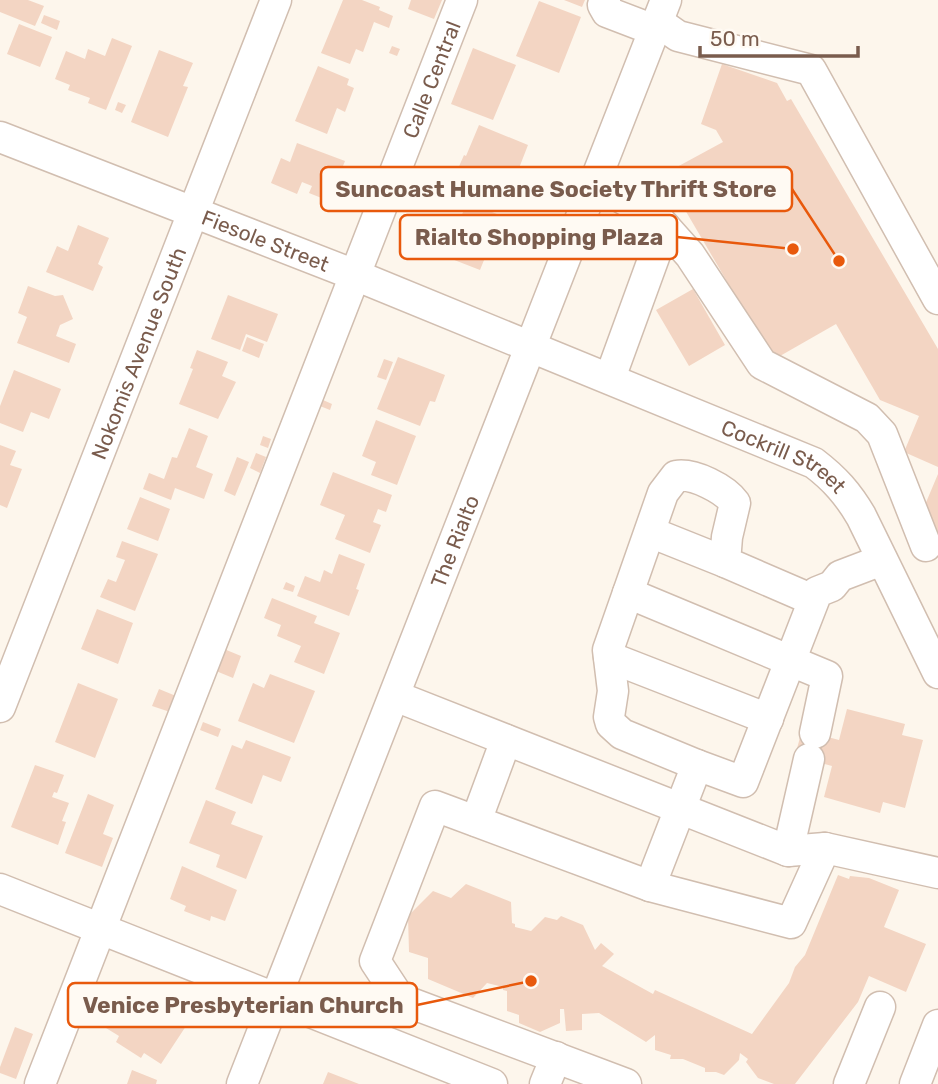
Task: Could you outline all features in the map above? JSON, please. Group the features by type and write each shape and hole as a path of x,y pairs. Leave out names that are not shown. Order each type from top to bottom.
{"street":[{"name":"Nokomis Avenue South","path":"0,707 276,0"},
{"name":"Calle Central","path":"40,1084 462,0"},
{"path":"605,0 603,5 607,12 659,17 677,36 811,70 938,299"},
{"name":"The Rialto","path":"242,1084 659,17"},
{"name":"Fiesole Street","path":"0,137 531,346"},
{"path":"595,183 657,218 690,255 762,364 867,418 882,434 932,551 841,576 822,593 796,662 768,719 743,782 622,734 611,724 608,717 612,691 608,650 663,493 676,476 684,475 727,491 735,503 727,537 725,562"},
{"path":"610,378 665,227"},
{"name":"Cockrill Street","path":"531,346 814,463 835,479 848,494 938,673"},
{"path":"649,531 725,562 822,593"},
{"path":"628,593 827,676 788,851"},
{"path":"609,657 768,719"},
{"path":"395,696 788,851 825,848 938,873"},
{"path":"476,821 506,740"},
{"path":"650,886 697,765"},
{"path":"626,1084 550,1071 400,999 375,961 435,806 650,886 791,923 825,848"},
{"path":"0,890 492,1084"},
{"path":"382,1040 400,999"},
{"path":"849,1084 880,1007"},
{"path":"915,1084 938,1027"}],"building":[{"path":"0,0 28,0 44,6 35,26 0,12"},
{"path":"343,0 362,0 393,16 389,28 374,22 363,52 356,49 350,64 321,53"},
{"path":"411,0 442,0 434,19 408,9"},
{"path":"564,0 585,0 582,7"},
{"path":"539,1 581,17 559,73 516,56"},
{"path":"44,15 60,21 57,30 41,23"},
{"path":"19,24 52,37 40,67 7,54"},
{"path":"112,38 132,46 106,110 88,103 90,98 68,90 70,85 55,79 66,51 85,59 88,49 105,56"},
{"path":"392,46 400,49 397,56 389,53"},
{"path":"473,48 516,65 493,120 451,104"},
{"path":"159,50 193,63 183,86 188,87 168,137 131,122"},
{"path":"722,64 777,83 787,101 791,99 938,349 938,467 904,452 919,416 880,400 836,324 773,360 664,174 723,142 716,130 701,124"},
{"path":"318,66 349,79 347,85 354,88 345,112 337,108 327,134 295,121"},
{"path":"118,102 126,105 122,113 115,110"},
{"path":"479,125 528,145 507,199 454,178"},
{"path":"297,143 345,161 329,201 309,193 312,186 302,182 297,194 271,183 281,158 290,162"},
{"path":"467,202 497,214 492,226 497,228 480,270 426,249 438,220 457,227"},
{"path":"78,225 109,238 98,264 103,267 93,291 46,272 57,246 68,251"},
{"path":"28,286 55,296 63,295 73,319 60,325 56,336 76,344 69,363 17,343 27,317 18,313"},
{"path":"693,289 725,345 689,366 656,310"},
{"path":"228,295 278,314 267,342 246,334 240,350 211,339"},
{"path":"247,337 264,344 259,358 242,351"},
{"path":"197,350 228,362 222,376 236,382 218,419 179,404 193,369 190,368"},
{"path":"398,357 445,375 435,402 430,401 420,426 377,409"},
{"path":"384,359 393,362 386,380 377,377"},
{"path":"14,370 61,389 49,419 31,412 23,432 0,423 0,406"},
{"path":"323,400 332,404 330,410 320,406"},
{"path":"376,420 416,436 397,485 371,475 376,462 362,456"},
{"path":"189,428 208,436 196,467 213,474 204,499 175,488 171,500 143,489 149,473 164,479 172,457 177,458"},
{"path":"263,436 271,439 268,448 260,445"},
{"path":"0,445 16,451 10,465 22,469 7,508 0,505"},
{"path":"256,453 266,457 260,473 250,468"},
{"path":"237,457 249,462 235,496 224,491"},
{"path":"333,472 392,495 386,512 378,509 373,522 381,525 370,553 335,539 345,515 320,505"},
{"path":"938,474 938,542 922,512"},
{"path":"140,497 170,509 158,541 127,529"},
{"path":"122,541 158,554 135,611 100,597 108,579 116,582 125,560 116,557"},
{"path":"339,554 365,564 349,616 297,596 305,576 320,582 324,570 332,574"},
{"path":"286,582 295,586 293,592 283,589"},
{"path":"272,598 317,616 314,623 340,633 324,674 294,662 301,646 277,636 281,625 264,618"},
{"path":"97,609 133,623 118,664 81,649"},
{"path":"224,649 241,656 233,678 216,671"},
{"path":"270,674 315,691 294,743 238,721 253,683 264,688"},
{"path":"78,683 118,699 95,758 55,742"},
{"path":"159,689 176,696 170,712 152,706"},
{"path":"847,709 905,724 902,735 923,740 905,808 883,802 880,813 824,797 832,766 795,756 802,730 839,740"},
{"path":"203,722 221,729 218,737 200,730"},
{"path":"246,740 291,757 281,782 263,775 252,804 215,789 232,745 242,749"},
{"path":"35,765 64,775 57,793 54,792 52,797 69,803 62,821 66,822 58,845 11,827"},
{"path":"88,794 114,805 103,834 113,838 102,867 65,853"},
{"path":"206,800 236,812 231,824 263,836 246,879 216,867 220,855 189,843"},
{"path":"182,866 237,890 225,921 211,916 210,921 184,911 186,906 170,899"},
{"path":"838,875 849,879 850,876 869,878 899,890 884,927 926,944 906,992 869,976 858,1002 795,1084 774,1084 758,1078 746,1062 748,1059 740,1053 739,1060 724,1075 705,1072 705,1068 683,1059 670,1059 671,1055 655,1050 655,1035 646,1042 599,1013 582,1014 582,1030 566,1031 564,1009 560,1009 560,1023 540,1032 519,1023 519,1015 507,1011 507,991 503,990 503,987 487,983 473,998 428,979 428,958 409,952 408,916 433,891 451,898 466,884 511,902 512,923 515,927 531,931 545,917 557,920 561,916 583,925 595,950 601,943 614,954 602,966 653,994 655,990 752,1034 789,983 795,967 805,955"},
{"path":"130,992 161,1013 164,1007 188,1023 161,1064 144,1053 141,1058 116,1042 119,1036 106,1028"},
{"path":"15,1027 33,1034 16,1079 0,1073"},
{"path":"132,1070 157,1080 156,1084 127,1084"},
{"path":"328,1072 359,1084 323,1084"}],"place":[{"name":"Rialto Shopping Plaza","path":"793,249"},
{"name":"Suncoast Humane Society Thrift Store","path":"839,261"},
{"name":"Venice Presbyterian Church","path":"531,981"}]}
